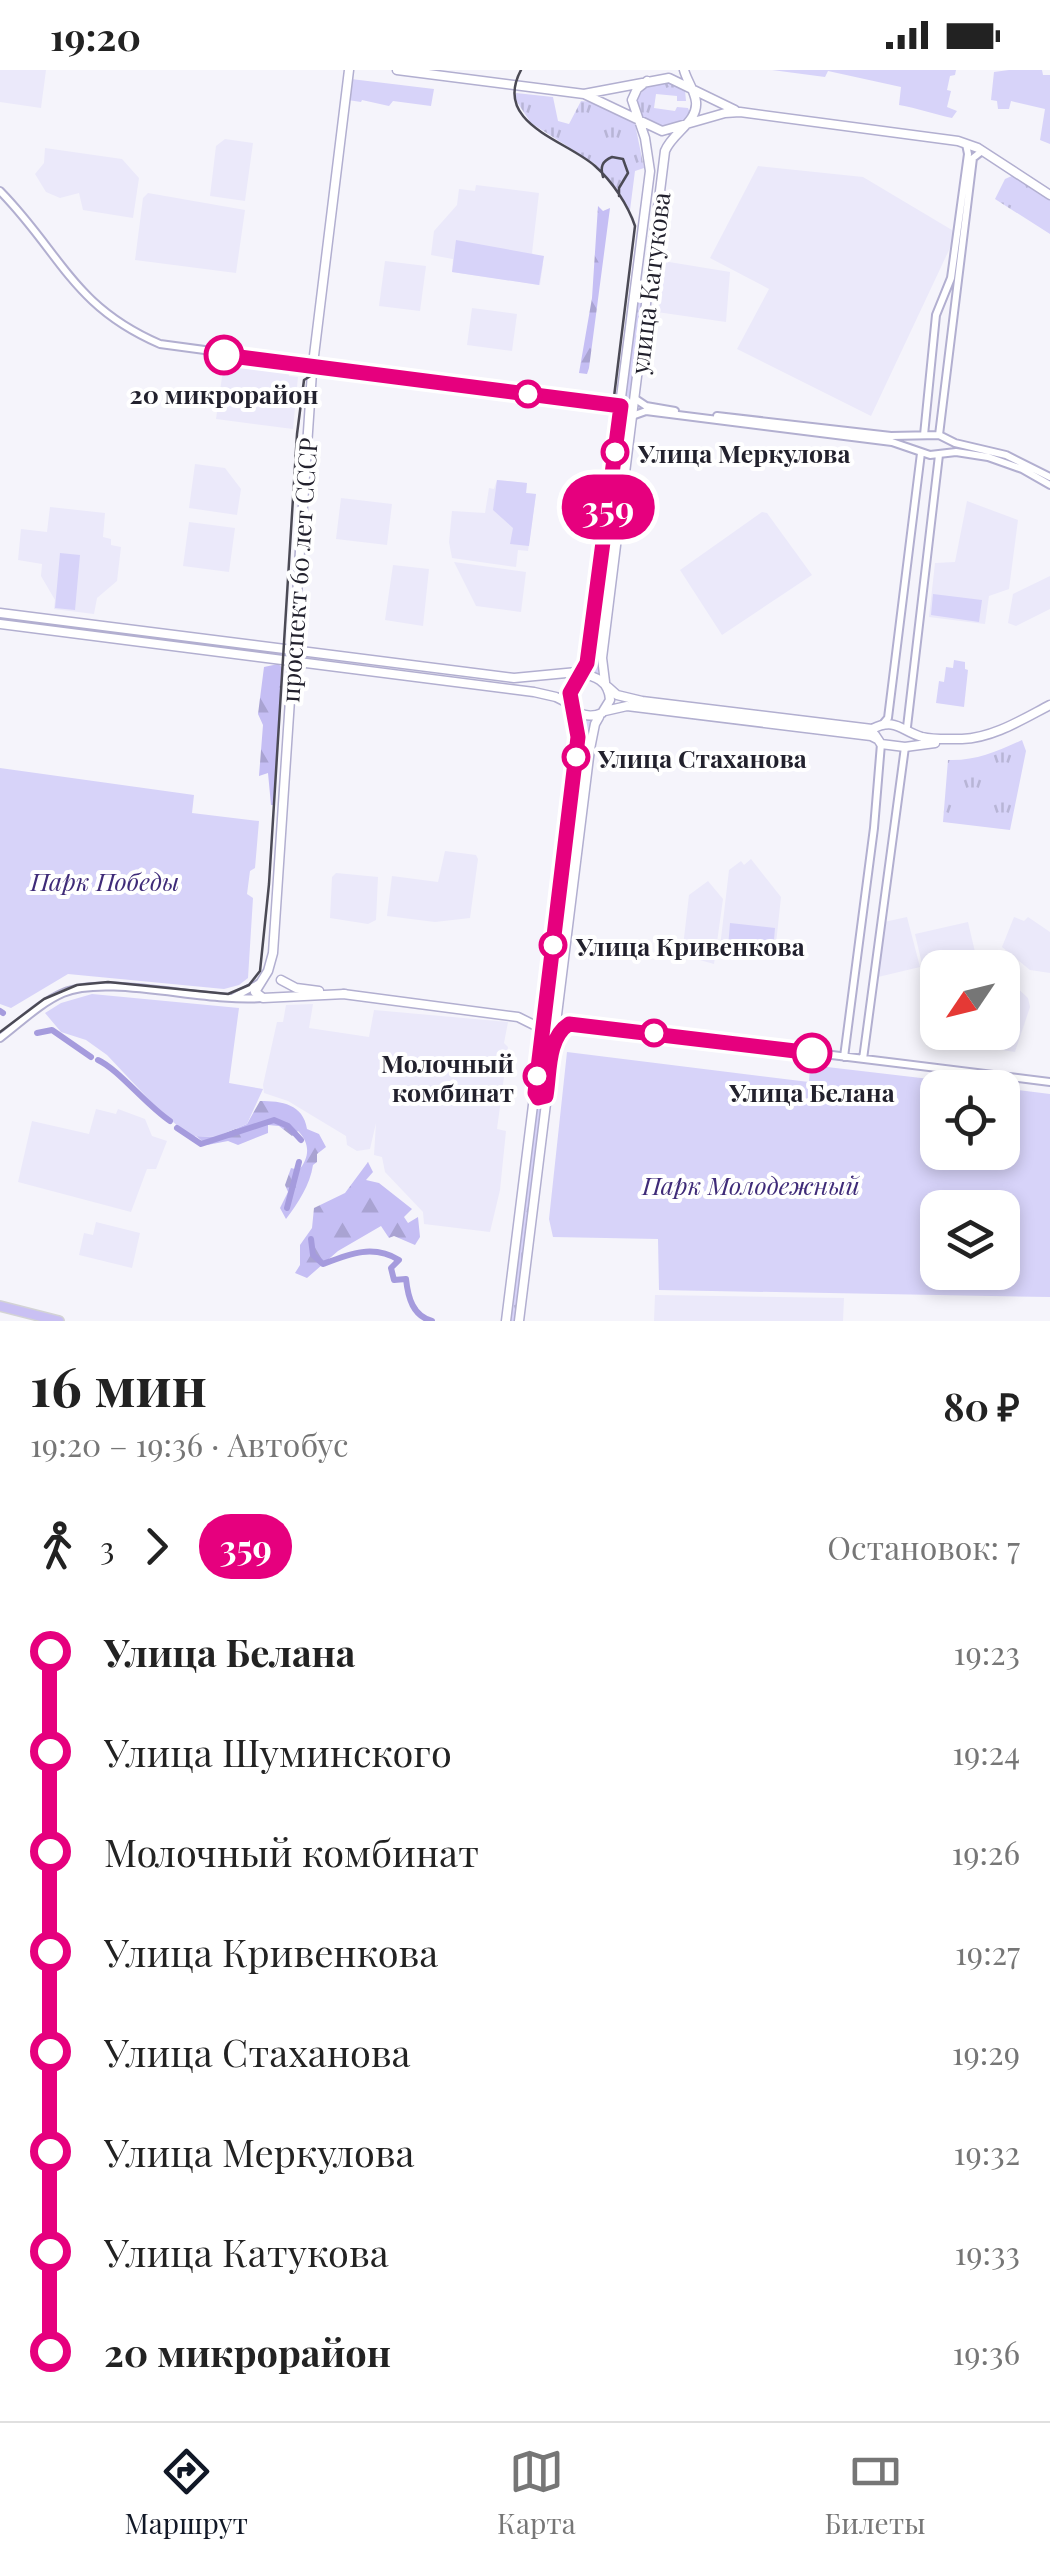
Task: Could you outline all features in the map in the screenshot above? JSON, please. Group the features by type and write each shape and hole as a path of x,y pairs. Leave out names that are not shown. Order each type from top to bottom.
{"main road":[{"name":"проспект 60 лет СССР","path":"272,952 313,366 349,70"},
{"path":"397,70 584,94 651,80 676,79 740,112"},
{"path":"614,88 664,70"},
{"path":"640,122 632,100 636,89 672,70"},
{"path":"684,70 696,108 684,126"},
{"path":"584,94 662,131 740,112 966,144 1050,196"},
{"name":"улица Катукова","path":"582,674 608,507 650,170 640,122"},
{"name":"улица Катукова","path":"607,686 602,658 665,150 684,126"},
{"path":"636,284 642,282 648,288"},
{"path":"608,507 612,513 620,510"},
{"path":"0,613 514,678 582,674 617,695 642,701 872,730 880,725 944,739 981,737 1050,708"},
{"path":"63,632 71,628 64,621"},
{"path":"0,624 534,692 563,699 588,717 627,706 871,736 879,742 908,746 979,742 1050,708"},
{"path":"216,638 210,646 216,651"},
{"path":"246,654 253,650 248,642"},
{"path":"394,675 392,668 397,662"},
{"path":"506,1321 578,737 570,693 582,674"},
{"path":"534,676 534,692"},
{"path":"519,1321 590,749 595,724 610,700 607,686"},
{"path":"879,742 875,735 880,725"},
{"path":"908,746 910,729"},
{"path":"552,946 560,944 565,949"},
{"path":"272,952 274,968 285,990 278,997"},
{"path":"272,952 256,993 263,998 345,994"},
{"path":"261,980 271,973 296,988 518,1018 542,1029"},
{"path":"518,1018 536,1015 545,1003"},
{"path":"535,1093 538,1098 546,1096"},
{"path":"0,1309 37,1321"},
{"path":"0,1309 59,1321"}],"street":[{"path":"880,725 888,718 896,661 918,450 914,442 921,435 935,328 951,278 968,154 966,144"},
{"path":"910,729 943,453 972,158 982,151"},
{"path":"0,191 80,291 129,331 160,344 621,406"},
{"path":"942,298 955,302"},
{"path":"634,398 647,406 680,412 891,436 942,437 1006,456 1050,477"},
{"path":"632,416 646,411 892,442 918,450 996,460 1050,485"},
{"path":"844,1057 874,824 879,742"},
{"path":"863,1059 908,746"},
{"path":"223,999 242,994 261,980"},
{"path":"0,1038 53,998 83,987 120,987 223,999 263,998"},
{"path":"557,1015 582,1024"},
{"path":"553,1046 561,1029 569,1024 582,1024 1050,1082"}],"shaded area":[{"path":"0,70 46,70 41,108 0,102"},
{"path":"225,139 253,143 245,201 210,196 216,146"},
{"path":"45,148 122,159 139,178 133,218 83,210 79,193 60,198 46,192 35,174 44,163"},
{"path":"758,166 863,177 957,233 871,416 737,349 769,289 710,258"},
{"path":"476,185 539,193 532,253 543,264 540,285 452,272 453,259 431,255 434,231 457,205 459,189 475,191"},
{"path":"148,193 245,210 236,273 135,260 143,198"},
{"path":"385,261 426,266 420,311 379,306"},
{"path":"663,261 730,272 726,322 657,312"},
{"path":"472,308 517,314 512,351 467,345"},
{"path":"224,363 289,369 289,376 298,377 293,429 216,419"},
{"path":"195,464 225,468 241,489 237,515 189,508"},
{"path":"497,480 527,483 526,493 536,494 528,551 518,550 516,567 452,558 452,511 485,513 489,488 494,489"},
{"path":"341,498 392,504 387,545 336,539"},
{"path":"967,501 1018,520 1009,589 989,596 985,624 929,617 935,563 955,562"},
{"path":"50,507 105,513 103,537 111,539 111,545 121,547 117,581 97,598 94,614 54,609 55,600 41,576 42,564 18,560 21,529 47,532"},
{"path":"762,512 767,513 812,575 722,635 680,570"},
{"path":"189,522 235,528 229,572 183,566"},
{"path":"454,562 526,572 521,612 476,606"},
{"path":"393,565 429,569 423,626 385,620"},
{"path":"1050,576 1050,609 1016,626 1008,623 1013,594"},
{"path":"445,851 476,855 478,859 470,918 435,922 387,916 392,876 438,882"},
{"path":"751,859 781,897 775,953 720,947 729,870"},
{"path":"336,873 378,877 376,920 368,924 330,918 332,877"},
{"path":"708,881 723,899 714,964 682,955 689,895"},
{"path":"907,917 920,967 878,977 884,922"},
{"path":"1014,917 1024,921 1028,917 1050,932 1050,973 1030,970 1020,962 1020,950 1002,947"},
{"path":"968,922 975,950 920,950 920,955 915,934"},
{"path":"1020,991 1030,1007 1020,1037"},
{"path":"313,1004 309,1028 369,1037 374,1010 508,1022 497,1129 506,1131 500,1190 490,1232 424,1224 423,1212 385,1172 382,1157 374,1155 376,1123 370,1149 357,1151 347,1145 346,1136 288,1101 264,1093 277,1022 283,1022 286,1005"},
{"path":"96,1109 116,1114 118,1109 145,1119 152,1136 167,1141 156,1169 147,1169 131,1212 18,1182 32,1121 89,1134"},
{"path":"96,1222 140,1233 132,1268 79,1255 84,1233 93,1235"},
{"path":"655,1295 844,1298 843,1321 654,1321"}],"green space":[{"path":"772,70 956,70 950,76 947,107 957,111 952,118 899,105 901,87 828,71 825,77"},
{"path":"1042,70 1043,75 1050,75 1050,144 1040,140 1045,109 1011,101 1009,109 998,109 997,101 991,100 994,72"},
{"path":"351,79 434,89 431,106 393,101 389,106 348,100"},
{"path":"665,81 685,90 686,101 656,94 654,108 688,108 690,113 683,122 657,127 639,116 635,102 646,86"},
{"path":"516,93 553,97 558,121 569,124 581,101 595,102 635,124 644,168 635,171 630,210 595,164 531,123 515,99"},
{"path":"1014,175 1050,200 1050,234 995,199 1005,179"},
{"path":"598,206 603,211 610,208 587,374 579,373 592,298"},
{"path":"456,240 544,256 539,285 452,272"},
{"path":"639,286 644,287 615,510 610,507"},
{"path":"497,480 527,483 526,493 536,494 529,546 510,544 513,528 493,510"},
{"path":"610,515 616,516 598,676 586,671"},
{"path":"60,553 80,555 75,610 55,608"},
{"path":"933,594 982,600 979,622 931,615"},
{"path":"954,660 965,662 968,670 964,707 936,703 939,681 944,682 946,667 953,668"},
{"path":"278,664 283,668 271,805 268,773 259,776 263,725 258,714 264,667"},
{"path":"582,719 593,720 563,940 556,939"},
{"path":"1022,740 1026,751 1010,830 943,822 948,760 986,755"},
{"name":"Парк Победы","path":"0,768 194,795 192,813 259,821 255,868 250,871 247,894 253,898 248,978 224,989 68,974 11,1008 0,1004"},
{"path":"730,923 775,928 773,952 728,947"},
{"path":"92,994 239,1008 229,1083 263,1089 247,1124 216,1137 189,1136 107,1055 86,1040 61,1032 45,1013 61,1003"},
{"name":"Парк Молодежный","path":"567,1052 809,1082 810,1065 920,1078 920,1170 1020,1170 1020,1090 1050,1094 1050,1297 659,1290 658,1239 553,1237 549,1219"},
{"path":"260,1101 283,1103 296,1109 307,1129 319,1134 326,1147 317,1154 306,1187 286,1219 280,1208 288,1192 285,1185 291,1168 299,1170 307,1155 305,1140 298,1131 292,1136 279,1126 268,1125 268,1133 238,1145 228,1141 207,1145 196,1136 216,1137 247,1124"},
{"path":"537,1101 543,1102 515,1321 509,1321"},
{"path":"368,1162 373,1172 366,1180 379,1183 412,1209 404,1217 408,1223 418,1217 420,1237 415,1245 394,1236 389,1238 381,1226 338,1251 307,1278 295,1273 300,1265 300,1245 312,1228 314,1208 345,1193"}],"waterway":[{"path":"37,1033 52,1030 91,1057"},
{"path":"98,1060 170,1121"},
{"path":"177,1128 201,1144 274,1120 288,1126 301,1140"},
{"path":"287,1208 299,1162"},
{"path":"311,1239 313,1255 323,1264 370,1252 399,1260 391,1268 394,1280 406,1279 413,1305 420,1315 432,1321"}],"tram line":[{"path":"0,1032 44,999 77,985 108,982 228,994 249,985 260,971 304,380 314,374 596,410 606,411 613,405 635,226 624,202 601,172 524,117 516,104 515,89 521,70"},
{"path":"603,177 606,160 623,159 628,173 619,196"}],"bus line":[{"name":"359","path":"224,355 621,406 587,663 570,693 578,737 535,1093 538,1098 546,1096 556,1036 569,1024 812,1053"}],"place":[{"name":"20 микрорайон","path":"224,355"},
{"name":"Улица Меркулова","path":"615,452"},
{"name":"Улица Стаханова","path":"576,757"},
{"name":"Улица Кривенкова","path":"553,945"},
{"name":"Улица Белана","path":"812,1053"},
{"name":"Молочный комбинат","path":"537,1076"}]}
